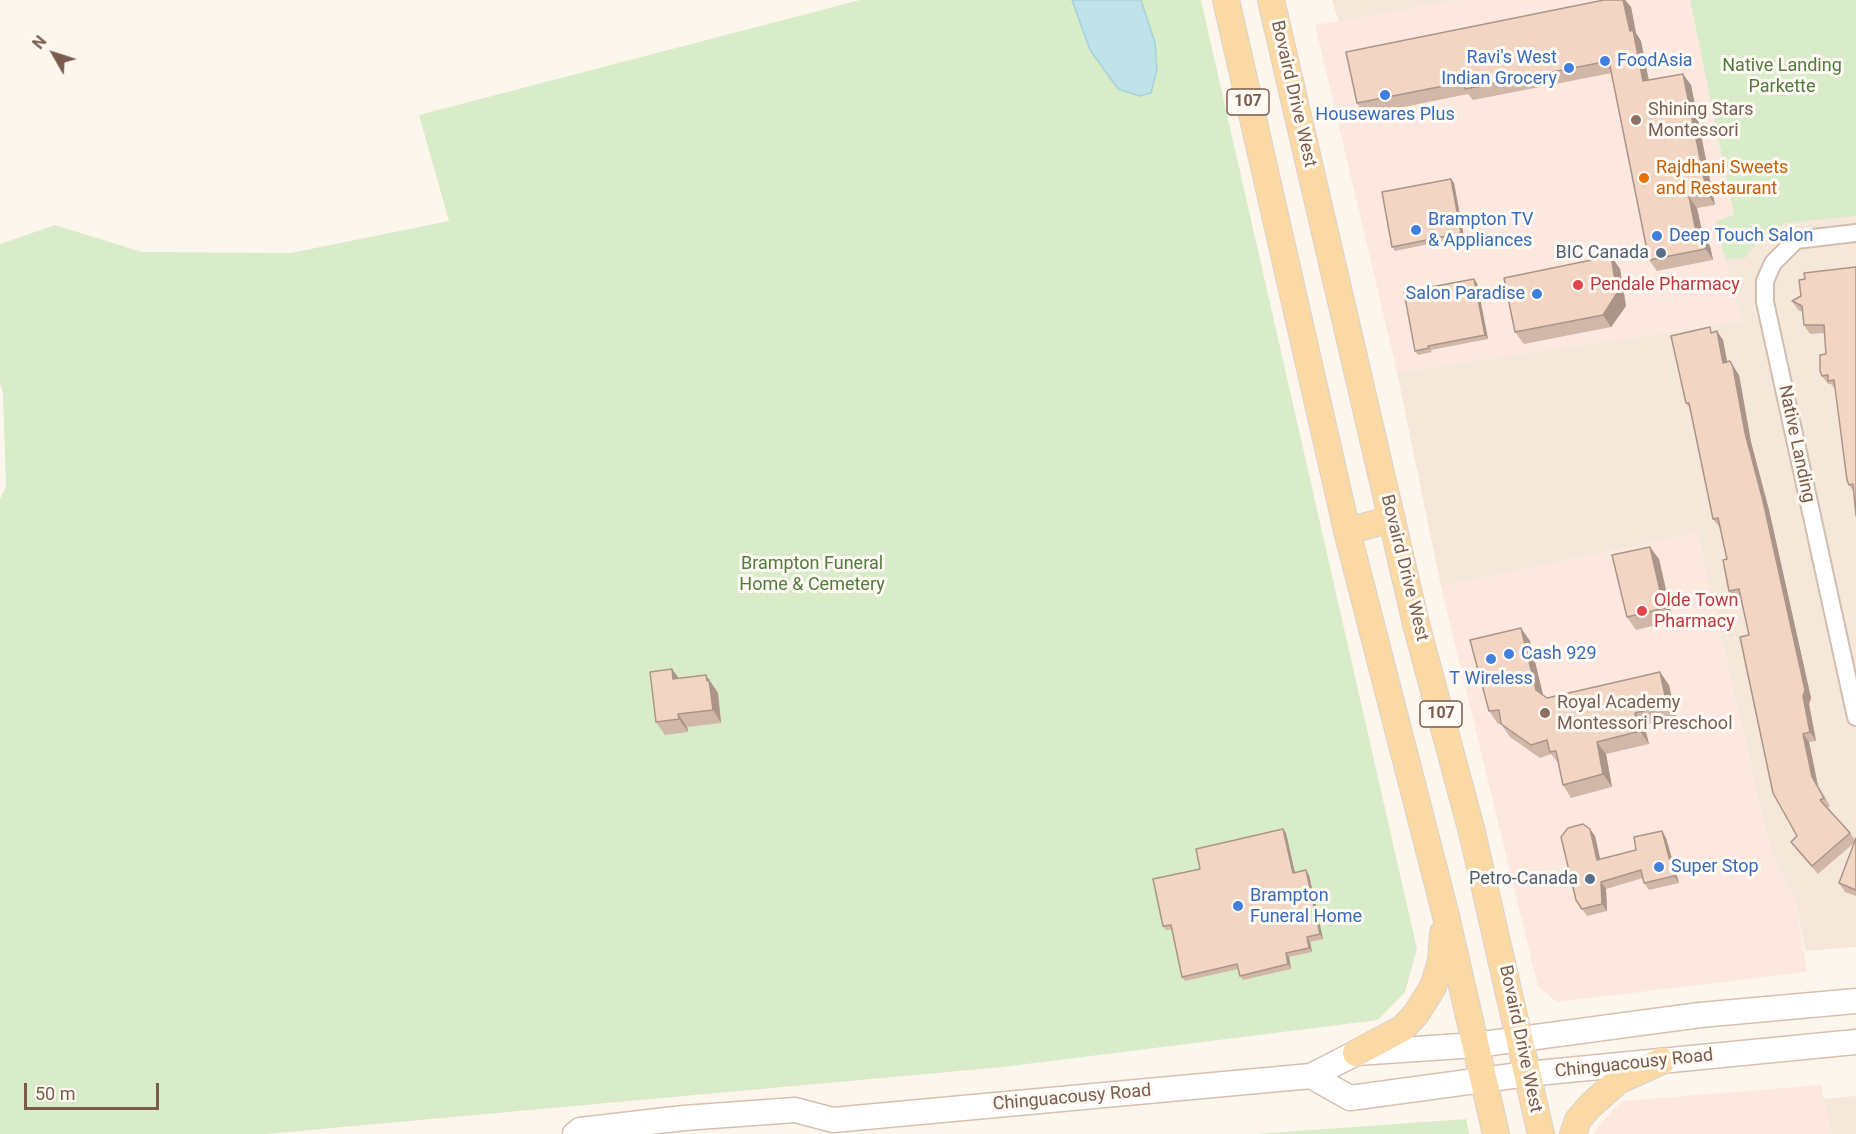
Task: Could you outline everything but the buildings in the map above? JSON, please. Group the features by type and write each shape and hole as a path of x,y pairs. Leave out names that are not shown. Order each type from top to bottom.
{"main road":[{"name":"107","path":"1226,0 1347,531 1445,912 1496,1134"},
{"name":"Bovaird Drive West","path":"1271,0 1416,624 1472,832 1541,1134"},
{"path":"1347,531 1392,519"},
{"path":"1356,1053 1403,1028 1433,987 1440,961 1445,912"},
{"name":"Chinguacousy Road","path":"575,1134 580,1131 684,1118 795,1110 833,1120 1311,1076 1356,1053 1476,1045 1700,1015 1856,1001"},
{"name":"Chinguacousy Road","path":"1311,1076 1350,1098 1527,1074 1856,1042"},
{"path":"1573,1134 1578,1120 1618,1081 1662,1061"},
{"name":"Chinguacousy Road","path":"812,1134 833,1120"}],"street":[{"name":"Native Landing","path":"1856,233 1796,240 1773,263 1765,281 1765,302 1856,717"}],"shaded area":[{"path":"1332,0 1459,0 1339,22"},
{"path":"1459,0 1690,0 1734,216 1717,221 1742,321 1397,372 1315,25"},
{"path":"1690,0 1856,0 1856,947 1805,951 1796,902 1771,853 1697,533 1441,587 1397,372 1742,321 1716,221 1734,215"},
{"path":"1697,533 1771,853 1796,902 1807,972 1557,1002 1538,987 1441,587"},
{"path":"1821,1085 1831,1134 1594,1134 1598,1126 1622,1101"},
{"path":"1856,1096 1856,1134 1831,1134 1823,1099"}],"green space":[{"name":"Brampton Funeral Home & Cemetery","path":"860,0 1201,0 1417,949 1405,992 1378,1020 1003,1067 266,1134 0,1134 0,499 6,487 3,393 0,383 0,244 55,225 142,252 291,253 449,221 419,115"},
{"name":"Native Landing Parkette","path":"1690,0 1856,0 1856,216 1785,223 1758,240 1745,258 1725,259 1716,221 1734,215"},
{"path":"1466,1119 1469,1134 1256,1134"}],"water":[{"path":"1072,0 1141,0 1155,43 1157,69 1151,93 1140,96 1118,89 1090,50"}],"place":[{"name":"FoodAsia","path":"1605,61"},
{"name":"Ravi's West Indian Grocery","path":"1569,68"},
{"name":"Housewares Plus","path":"1385,95"},
{"name":"Shining Stars Montessori","path":"1636,120"},
{"name":"Rajdhani Sweets and Restaurant","path":"1644,178"},
{"name":"Brampton TV & Appliances","path":"1416,230"},
{"name":"Deep Touch Salon","path":"1657,236"},
{"name":"BIC Canada","path":"1661,253"},
{"name":"Pendale Pharmacy","path":"1578,285"},
{"name":"Salon Paradise","path":"1537,294"},
{"name":"Olde Town Pharmacy","path":"1642,611"},
{"name":"Cash 929","path":"1509,654"},
{"name":"T Wireless","path":"1491,659"},
{"name":"Royal Academy Montessori Preschool","path":"1545,713"},
{"name":"Super Stop","path":"1659,867"},
{"name":"Petro-Canada","path":"1590,879"},
{"name":"Brampton Funeral Home","path":"1238,906"}]}
